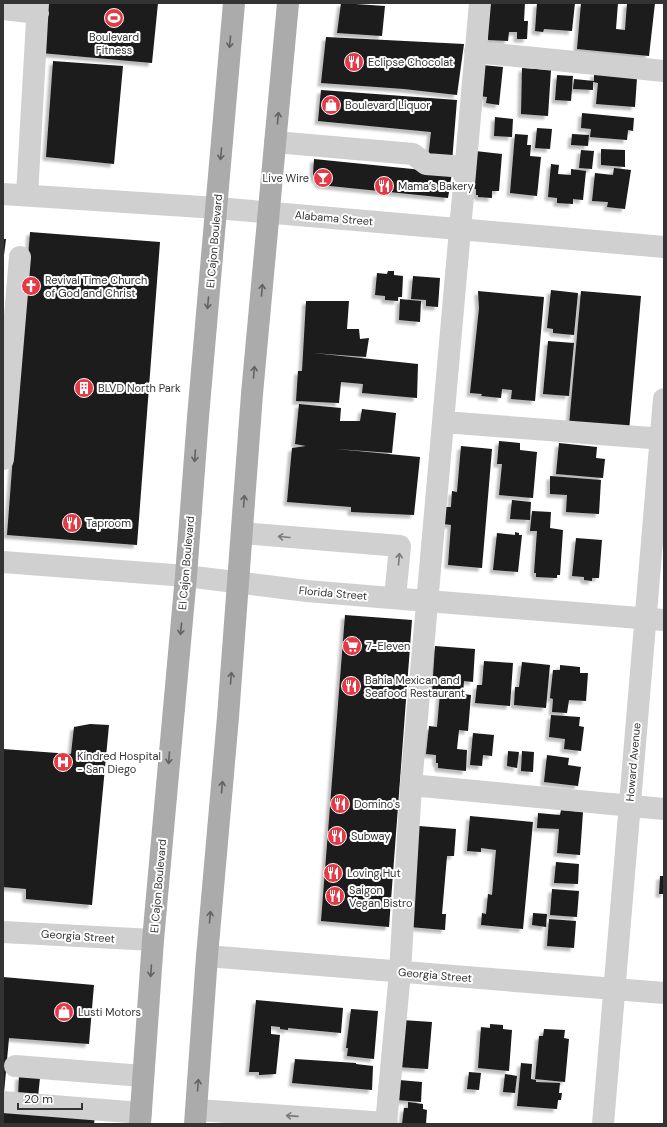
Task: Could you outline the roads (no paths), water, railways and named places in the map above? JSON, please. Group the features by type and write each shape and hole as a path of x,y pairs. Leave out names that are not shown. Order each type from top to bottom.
{"main road":[{"name":"El Cajon Boulevard","path":"141,1119 153,940 186,576 198,417 234,3"},
{"path":"196,1117 207,956 252,394 269,213 285,8"}],"street":[{"path":"196,1117 386,1123 400,972 411,785 480,3"},
{"path":"3,9 38,8 27,195"},
{"path":"475,52 664,71"},
{"path":"275,142 413,154 426,164 465,167"},
{"name":"Alabama Street","path":"3,194 217,208 664,247"},
{"path":"3,459 7,378 20,257"},
{"name":"Howard Avenue","path":"603,1124 630,806 655,619 664,399"},
{"path":"444,422 662,439"},
{"path":"242,533 400,546 396,598"},
{"name":"Florida Street","path":"3,562 186,576 427,601 655,619"},
{"path":"411,785 664,809"},
{"name":"Georgia Street","path":"3,932 153,940"},
{"name":"Georgia Street","path":"207,956 664,993"},
{"path":"15,1066 143,1076"},
{"path":"3,1102 141,1119"}],"place":[{"name":"Boulevard Fitness","path":"114,18"},
{"name":"Eclipse Chocolat","path":"354,62"},
{"name":"Boulevard Liquor","path":"331,105"},
{"name":"Live Wire","path":"323,178"},
{"name":"Mama’s Bakery","path":"384,186"},
{"name":"Revival Time Church of God and Christ","path":"31,286"},
{"name":"BLVD North Park","path":"84,388"},
{"name":"Taproom","path":"72,523"},
{"name":"7-Eleven","path":"352,646"},
{"name":"Bahia Mexican and Seafood Restaurant","path":"351,686"},
{"name":"Kindred Hospital - San Diego","path":"63,762"},
{"name":"Domino's","path":"340,804"},
{"name":"Subway","path":"337,836"},
{"name":"Loving Hut","path":"333,873"},
{"name":"Saigon Vegan Bistro","path":"335,896"},
{"name":"Lusti Motors","path":"64,1012"}]}
